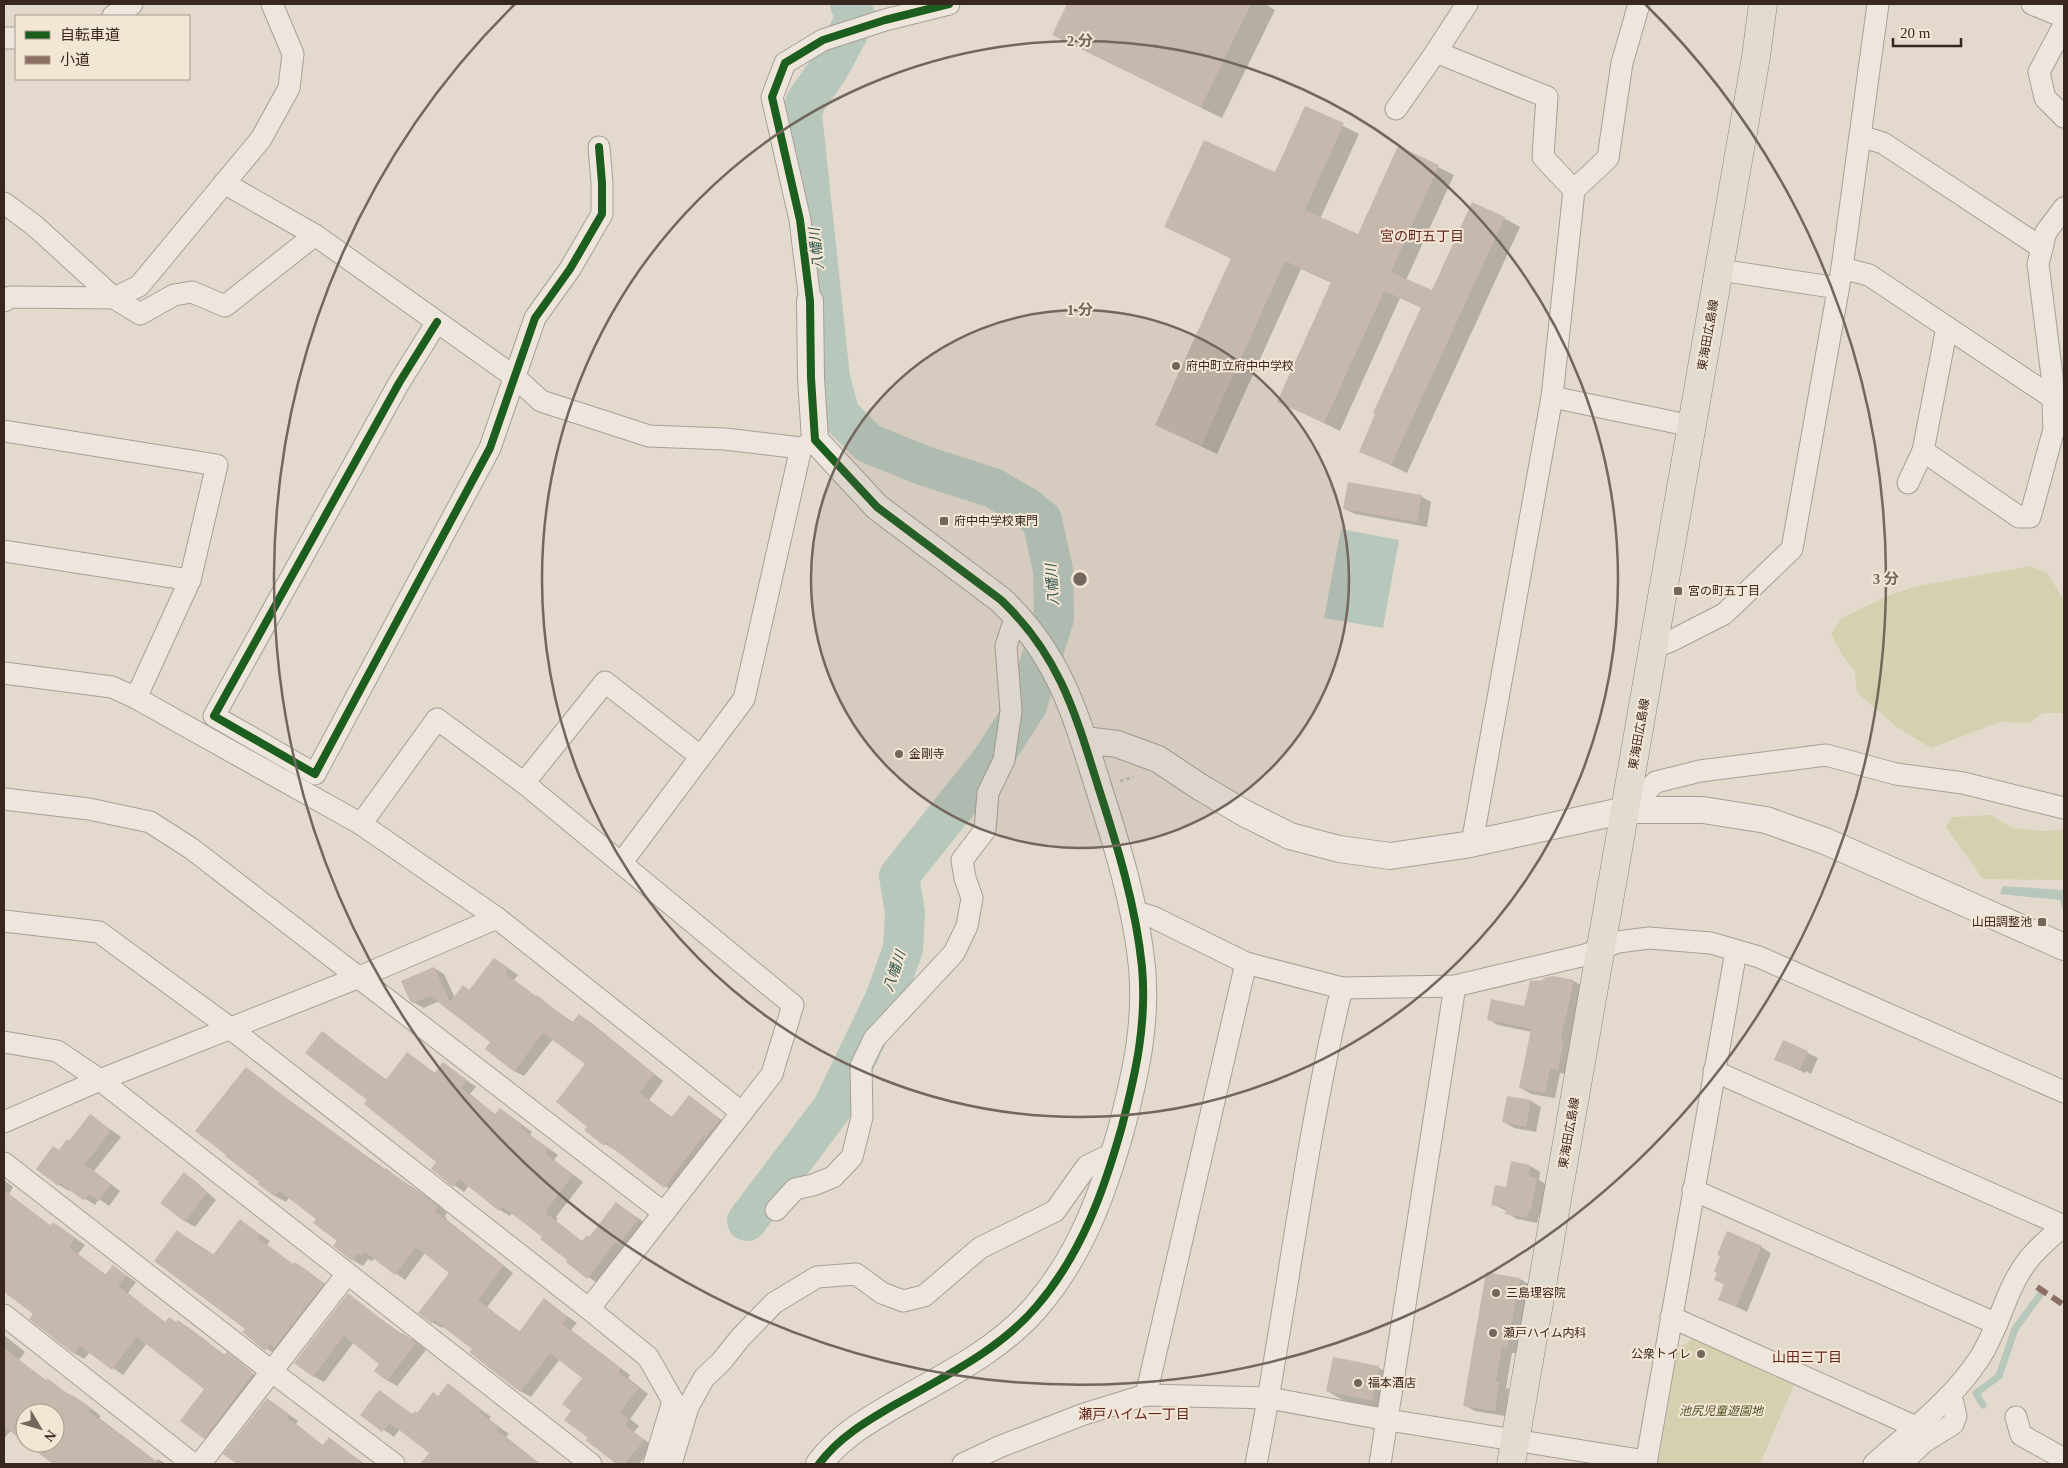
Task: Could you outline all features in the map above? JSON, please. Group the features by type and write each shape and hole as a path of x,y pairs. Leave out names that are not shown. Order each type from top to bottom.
{"main road":[{"name":"東海田広島線","path":"1513,1452 1655,647 1756,56 1763,4"}],"street":[{"path":"115,15 132,4"},
{"path":"4,301 10,298 114,298 140,286 261,139 289,88 293,54 272,4"},
{"path":"622,862 744,699 808,444 811,378 810,301 800,220 772,97 785,63 823,40 890,11 949,4"},
{"path":"1396,109 1467,4"},
{"path":"1472,843 1552,397 1574,190 1608,158 1622,63 1639,4"},
{"path":"1655,647 1724,614 1792,549 1840,278 1878,4"},
{"path":"2032,4 2064,17"},
{"path":"2064,25 2039,72 2045,98 2064,117"},
{"path":"1436,52 1547,97 1543,157 1574,190"},
{"path":"1860,136 1883,143 2042,248"},
{"path":"437,322 398,383 214,716 314,774 490,448 516,378 535,318 570,269 602,214 599,147"},
{"path":"224,183 314,235 516,378 541,401 649,436 808,444 878,507 970,577 1016,615 1052,664 1071,701 1105,807 1133,911 1142,969 1141,1042 1114,1153 1079,1246 1059,1279 1035,1309 1006,1336 975,1358 865,1422 844,1437 819,1464"},
{"path":"4,202 35,226 114,298 140,314 174,295 192,292 225,306 314,235"},
{"path":"1923,451 2019,518 2030,517 2054,429 2052,376 2038,264 2046,232 2064,208"},
{"path":"1720,270 1840,278 1869,275 2053,398"},
{"path":"1908,483 1923,451 1947,327"},
{"path":"1552,397 1692,426"},
{"path":"4,431 217,465 190,580 136,698"},
{"path":"4,551 190,580"},
{"path":"776,1210 795,1189 813,1185 833,1177 852,1157 862,1117 860,1066 874,1039 954,953 967,926 972,898 965,878 962,860 984,830 988,793 1004,760 1011,711 1006,646 1016,615"},
{"path":"4,673 112,687 136,698 361,824 497,918 741,1112"},
{"path":"524,783 605,682 700,756"},
{"path":"361,824 437,719 524,783 793,1005 772,1074 590,1309"},
{"path":"1084,740 1117,744 1158,759 1200,788 1290,836 1331,847 1390,856 1472,843 1626,810 1703,810 1766,820 1825,840 2064,947"},
{"path":"1626,810 1656,782 1700,771 1826,755 1896,774 1963,782 2064,808"},
{"path":"4,800 89,809 150,822 192,850 664,1213"},
{"path":"1133,911 1153,917 1246,963 1342,988 1455,986 1602,950 1618,942 1649,938 1710,943 1759,957 2064,1092"},
{"path":"4,1122 100,1080 357,978 497,918"},
{"path":"4,921 100,932 230,1028 590,1309 648,1357 673,1401 654,1464"},
{"path":"963,1464 1000,1447 1084,1414 1146,1395 1269,1398 1388,1420 1513,1452 1646,1463 1736,951"},
{"path":"1146,1395 1246,963"},
{"path":"1380,1464 1455,986"},
{"path":"1256,1464 1269,1398 1326,1056 1342,988"},
{"path":"4,1042 58,1051 100,1080 591,1464"},
{"path":"1714,1072 2064,1225 2026,1262 2018,1275 1980,1358 1949,1396 1874,1464"},
{"path":"671,1464 688,1407 704,1378 721,1362 741,1337 774,1303 817,1277 856,1274 882,1293 902,1301 924,1296 980,1248 1055,1211 1087,1166 1114,1153"},
{"path":"4,1163 270,1371 394,1464"},
{"path":"1693,1190 1997,1324"},
{"path":"200,1464 270,1371 347,1274"},
{"path":"4,1315 193,1464"},
{"path":"1671,1317 1916,1427"},
{"path":"1901,1464 1924,1442 1953,1424 1956,1416 1949,1396"},
{"path":"2016,1417 2021,1436 2060,1457"}],"green space":[{"path":"2031,566 2047,573 2064,600 2064,713 2043,713 2029,723 2000,722 1931,748 1898,728 1857,693 1855,672 1841,653 1831,634 1842,618 1887,596 1917,586"},
{"path":"1992,815 2012,828 2045,831 2064,829 2064,880 1983,879 1946,827 1952,817"},
{"name":"池尻児童遊園地","path":"1693,1339 1794,1385 1760,1464 1658,1464 1678,1348"}],"shaded area":[{"path":"1341,529 1399,540 1383,628 1324,618"},
{"path":"2003,886 2064,890 2064,909 2060,900 2000,894"}],"building":[{"path":"1067,4 1251,4 1201,107 1052,35"},
{"path":"1305,106 1344,123 1305,210 1358,234 1398,146 1439,165 1391,272 1432,290 1472,202 1505,217 1391,465 1359,452 1375,414 1373,413 1421,307 1384,291 1324,423 1277,402 1331,282 1285,261 1201,446 1155,425 1231,258 1164,227 1204,140 1275,172"},
{"path":"1348,482 1422,495 1417,522 1343,509"},
{"path":"494,958 509,968 505,973 536,997 537,995 572,1023 579,1014 654,1074 640,1093 671,1118 689,1095 720,1119 705,1138 703,1136 664,1188 606,1143 604,1146 584,1130 587,1127 556,1102 585,1064 543,1033 514,1072 485,1049 490,1042 430,996 413,1003 410,1001 401,981 434,967 450,1002 463,985 469,990"},
{"path":"1553,976 1574,980 1561,1039 1564,1040 1558,1070 1550,1068 1545,1093 1519,1088 1531,1029 1487,1020 1491,999 1524,1006 1530,981 1543,980 1543,978"},
{"path":"322,1031 386,1080 407,1052 435,1073 443,1062 467,1080 461,1088 495,1114 500,1108 523,1125 521,1128 548,1149 545,1153 573,1175 546,1211 548,1212 547,1214 582,1241 587,1235 589,1237 616,1202 638,1219 619,1245 615,1242 587,1279 566,1262 567,1260 540,1239 542,1237 503,1207 499,1211 459,1179 453,1187 431,1169 436,1162 364,1104 367,1100 305,1053"},
{"path":"1783,1040 1808,1051 1800,1069 1774,1060"},
{"path":"246,1067 384,1170 386,1168 415,1189 438,1207 435,1210 437,1213 503,1266 478,1300 519,1332 544,1298 567,1316 562,1324 621,1369 618,1372 639,1388 620,1412 629,1419 625,1425 644,1440 625,1464 617,1464 585,1440 588,1438 564,1420 571,1411 562,1404 582,1378 550,1353 520,1392 469,1352 472,1349 434,1320 432,1324 418,1313 449,1273 416,1247 395,1275 365,1252 361,1256 358,1253 352,1261 333,1246 337,1241 313,1223 316,1219 279,1191 275,1197 195,1131"},
{"path":"1507,1096 1531,1100 1526,1127 1502,1122"},
{"path":"90,1114 111,1130 85,1164 111,1184 99,1201 89,1194 84,1201 60,1183 58,1186 36,1169 53,1146 59,1150 67,1139 69,1141"},
{"path":"1511,1161 1530,1165 1529,1176 1537,1178 1531,1210 1529,1210 1527,1218 1505,1214 1506,1208 1491,1205 1495,1185 1506,1187"},
{"path":"184,1172 207,1193 185,1222 160,1203"},
{"path":"4,1190 50,1226 53,1222 75,1238 69,1247 105,1275 113,1265 127,1276 118,1286 165,1322 169,1317 176,1322 178,1320 224,1355 227,1352 251,1371 253,1374 204,1439 180,1421 204,1389 137,1337 112,1370 80,1346 74,1354 29,1319 33,1314 4,1292"},
{"path":"240,1219 260,1235 258,1238 324,1284 274,1348 270,1344 265,1351 242,1332 245,1329 154,1261 177,1230 206,1252 207,1250 213,1255"},
{"path":"1727,1231 1762,1246 1736,1307 1718,1300 1724,1284 1714,1280 1717,1273 1714,1272 1720,1256 1717,1255"},
{"path":"1486,1272 1520,1278 1507,1348 1502,1347 1496,1382 1499,1382 1495,1411 1463,1406"},
{"path":"348,1293 401,1335 403,1333 416,1343 387,1381 374,1371 379,1364 344,1336 313,1377 294,1363"},
{"path":"4,1348 46,1381 47,1378 72,1397 74,1396 91,1409 89,1412 160,1464 53,1464 38,1453 65,1453 65,1403 15,1403 15,1435 4,1426"},
{"path":"1333,1357 1379,1366 1372,1401 1326,1391"},
{"path":"448,1383 481,1409 479,1412 499,1427 496,1430 539,1464 420,1464 429,1453 390,1423 382,1432 360,1415 379,1390 412,1414 415,1411 417,1413 433,1392 438,1396"},
{"path":"267,1398 289,1414 287,1418 323,1445 329,1437 364,1464 237,1464 223,1454"}],"waterway":[{"name":"八幡川","path":"747,1221 833,1107 884,1001 903,949 905,913 899,876 992,760 1027,705 1054,618 1053,570 1042,520 1026,507 993,488 922,465 868,443 840,415 830,378 802,114 806,101 828,70 856,18 850,4"},
{"path":"1983,1405 1976,1393 1999,1376 2015,1329 2043,1291"}],"marked path":[{"path":"2037,1287 2064,1305"}],"cycle path":[{"path":"819,1464 835,1446 864,1423 952,1373 988,1350 1021,1323 1052,1287 1078,1244 1099,1198 1122,1126 1132,1086 1142,1028 1142,967 1135,921 1125,876 1081,733 1063,686 1051,664 1021,621 1001,600 877,507 815,440 811,378 810,301 800,220 772,97 785,63 823,40 885,20 949,4"},
{"path":"437,322 399,383 214,716 315,774 490,448 535,318 570,269 602,214 599,147"}],"place":[{"name":"府中町立府中中学校","path":"1176,366"},
{"name":"府中中学校東門","path":"944,521"},
{"name":"宮の町五丁目","path":"1678,591"},
{"name":"金剛寺","path":"899,754"},
{"name":"山田調整池","path":"2042,922"},
{"name":"三島理容院","path":"1496,1293"},
{"name":"瀬戸ハイム内科","path":"1493,1333"},
{"name":"公衆トイレ","path":"1701,1354"},
{"name":"福本酒店","path":"1358,1383"}],"district":[{"name":"宮の町五丁目","path":"1422,236"},
{"name":"山田三丁目","path":"1807,1357"},
{"name":"瀬戸ハイム一丁目","path":"1134,1414"}]}
